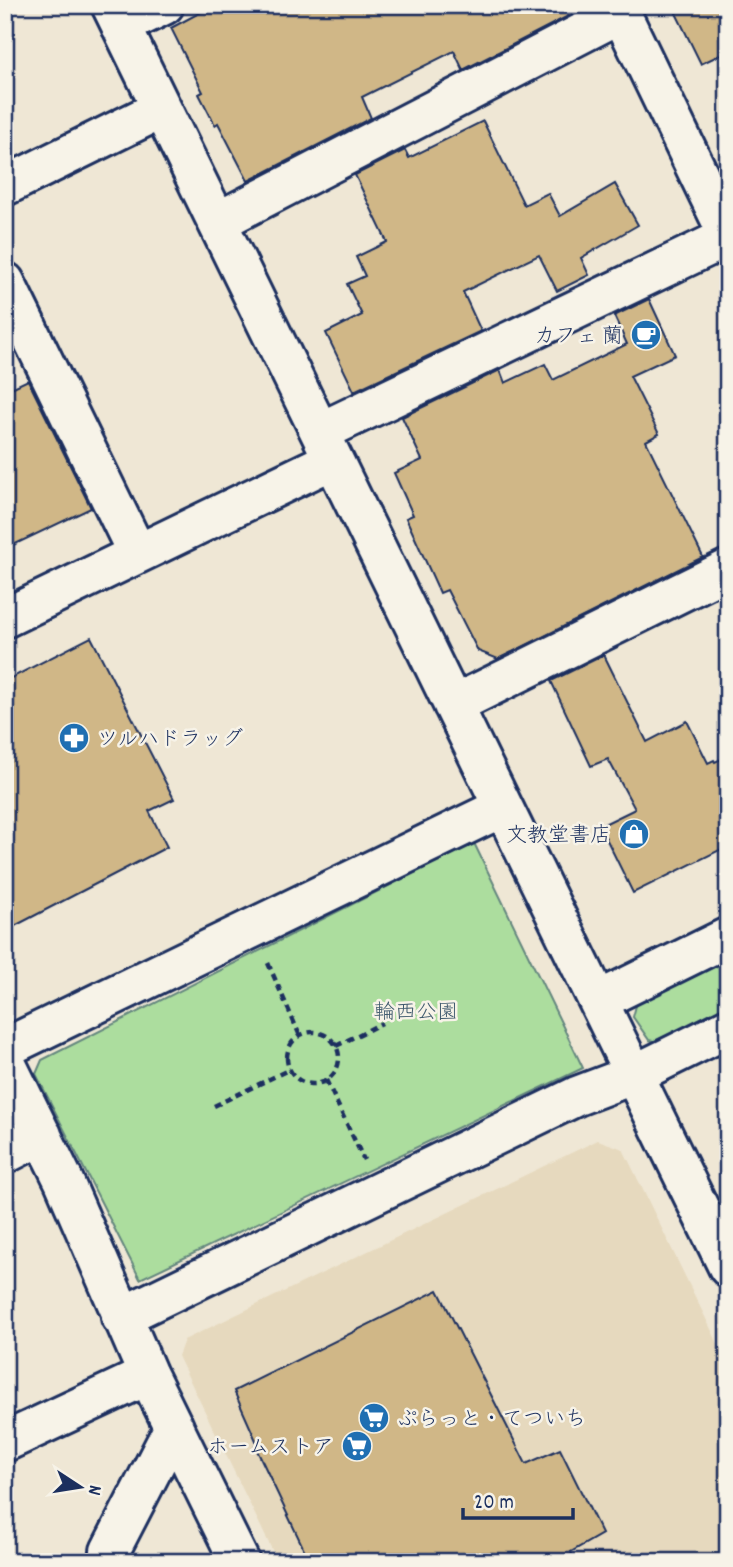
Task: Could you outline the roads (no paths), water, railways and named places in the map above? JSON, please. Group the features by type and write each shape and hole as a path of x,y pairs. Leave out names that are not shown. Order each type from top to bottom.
{"street":[{"path":"164,5 116,16 728,1267"},
{"path":"5,618 137,553 326,446 728,236 619,9 217,222"},
{"path":"5,186 161,109"},
{"path":"5,282 137,553"},
{"path":"453,705 728,569"},
{"path":"5,1048 503,807"},
{"path":"598,1001 728,937"},
{"path":"121,1317 578,1096 635,1074 728,1028"},
{"path":"5,1061 63,1179 148,1375 240,1562"},
{"path":"5,1154 42,1135"},
{"path":"5,1442 148,1375"},
{"path":"110,1552 174,1427"}],"place":[{"name":"カフェ 蘭","path":"646,335"},
{"name":"ツルハドラッグ","path":"74,738"},
{"name":"文教堂書店","path":"634,834"},
{"name":"ぷらっと・てついち","path":"374,1418"},
{"name":"ホームストア","path":"357,1446"}],"park label":[{"name":"輪西公園","path":"416,1011"}]}
